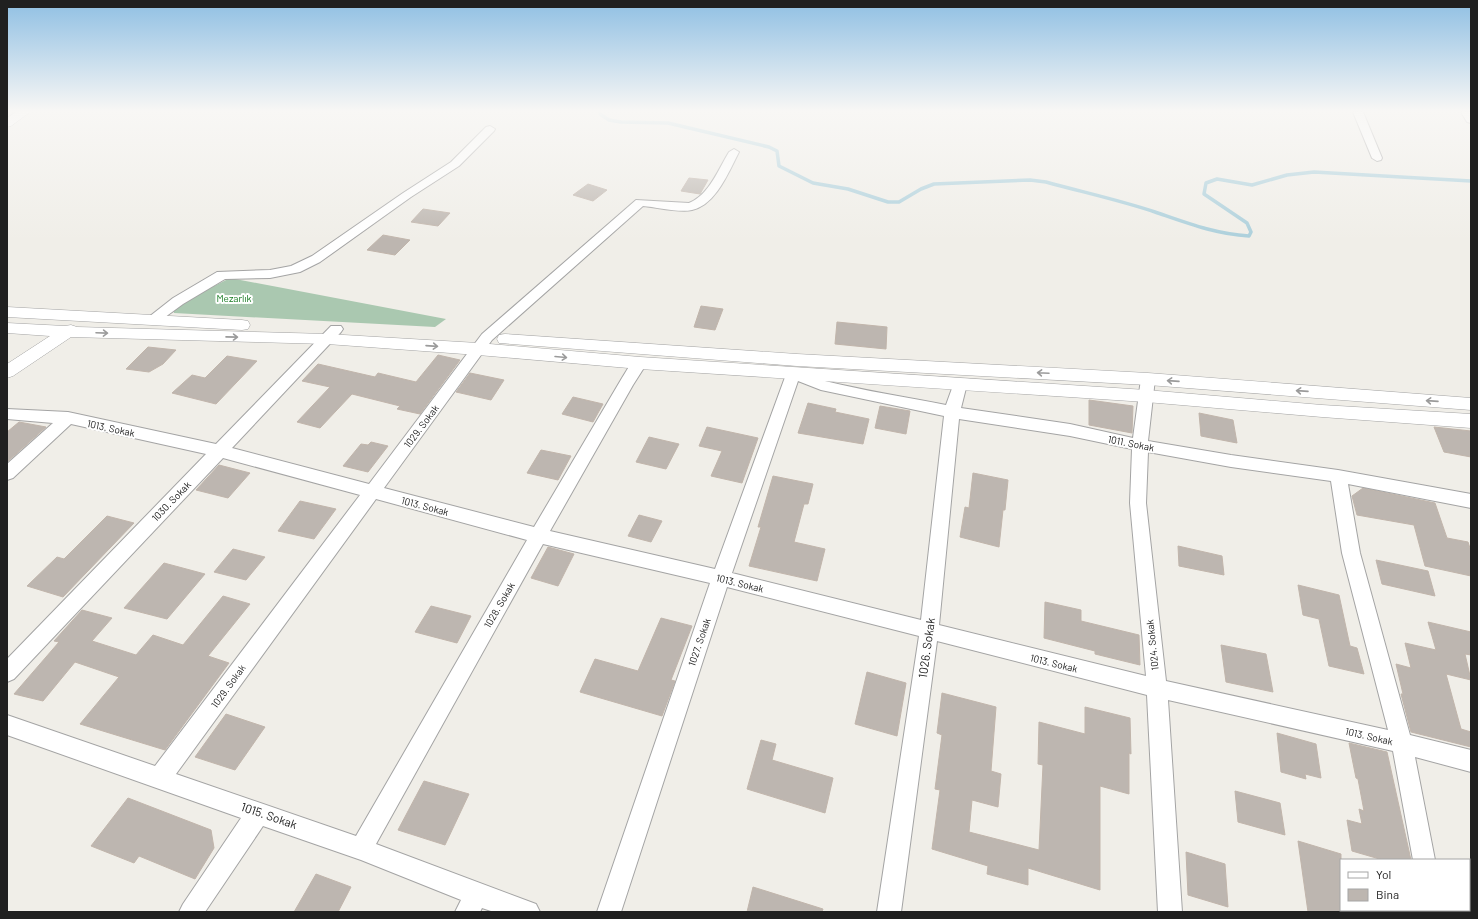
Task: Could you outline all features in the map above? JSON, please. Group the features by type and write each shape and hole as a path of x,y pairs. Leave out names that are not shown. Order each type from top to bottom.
{"street":[{"path":"152,320 178,301 222,275 270,274 283,272 316,260 407,195 455,164 464,155"},
{"name":"1029. Sokak","path":"160,778 483,343 640,202 690,207 697,205 705,199 732,155"},
{"path":"7,312 152,320 332,334 797,360 1147,388 1471,421"},
{"path":"7,372 92,316"},
{"path":"7,328 68,332 332,334"},
{"name":"1030. Sokak","path":"7,673 332,334"},
{"path":"483,343 640,364 960,384 1147,388 1471,404"},
{"name":"1028. Sokak","path":"362,849 489,621 540,536 627,382 640,364"},
{"name":"1011. Sokak","path":"793,373 821,385 952,412 1070,430 1140,445 1231,461 1338,476 1471,502"},
{"name":"1027. Sokak","path":"609,912 720,578 793,373"},
{"name":"1026. Sokak","path":"889,912 930,632 952,412 960,384"},
{"name":"1024. Sokak","path":"1147,388 1140,445 1138,503 1157,688 1170,912"},
{"name":"1013. Sokak","path":"7,414 68,418 219,451 540,536 720,578 1157,688 1402,743 1471,761"},
{"path":"7,474 68,418"},
{"path":"1338,476 1351,553 1402,743 1424,859"},
{"name":"1015. Sokak","path":"7,725 362,849 472,903 528,912"},
{"path":"191,912 258,813"}],"green space":[{"name":"Mezarlık","path":"230,278 446,319 435,327 174,313 173,307"}],"building":[{"path":"689,178 708,180 700,194 681,191"},
{"path":"588,184 607,190 593,201 573,195"},
{"path":"423,209 450,213 438,226 411,222"},
{"path":"383,235 410,240 395,255 367,250"},
{"path":"701,306 723,309 715,330 694,327"},
{"path":"837,322 887,327 886,349 835,344"},
{"path":"148,347 176,350 163,364 149,372 126,369"},
{"path":"438,355 460,360 420,414 397,409 400,406 352,394 320,428 297,422 330,387 302,381 318,364 375,377 378,373 416,382"},
{"path":"227,356 257,361 216,404 172,393 192,375 205,378"},
{"path":"470,373 504,380 491,400 456,392"},
{"path":"573,397 603,404 593,422 562,414"},
{"path":"1089,400 1133,406 1132,433 1089,425"},
{"path":"808,403 836,409 835,412 869,419 863,444 798,433"},
{"path":"880,406 910,411 906,434 875,428"},
{"path":"1199,413 1233,420 1237,443 1201,436"},
{"path":"19,422 46,427 7,462 7,432"},
{"path":"707,427 758,438 742,483 711,476 722,451 699,446"},
{"path":"1434,427 1471,431 1471,457 1444,452"},
{"path":"649,437 679,444 666,469 636,462"},
{"path":"371,442 388,446 368,472 343,466 361,444 368,445"},
{"path":"541,450 571,456 558,480 527,473"},
{"path":"219,465 250,473 228,498 196,490"},
{"path":"973,473 1008,480 999,547 960,537 965,507 969,508"},
{"path":"773,476 813,484 808,504 804,504 794,542 825,549 817,581 749,566 761,527 758,527"},
{"path":"1363,488 1435,503 1447,538 1468,542 1471,551 1471,576 1425,566 1414,525 1357,515 1352,496"},
{"path":"300,501 336,509 314,539 278,531"},
{"path":"639,515 662,521 651,542 628,536"},
{"path":"107,516 134,523 63,597 27,586 57,557 64,559"},
{"path":"1178,546 1222,556 1224,575 1179,566"},
{"path":"548,547 574,554 558,586 531,578"},
{"path":"233,549 265,557 246,580 214,572"},
{"path":"1376,560 1428,571 1435,596 1382,584"},
{"path":"164,563 205,574 167,619 124,608"},
{"path":"1298,585 1339,595 1350,646 1357,648 1364,674 1329,666 1319,619 1303,615"},
{"path":"223,596 250,604 208,656 229,663 165,750 80,724 119,677 75,662 43,701 14,694 59,642 54,641 82,610 112,618 92,641 136,655 153,635 183,645"},
{"path":"1045,602 1081,610 1081,621 1139,635 1140,665 1095,654 1095,651 1044,638"},
{"path":"431,606 471,616 457,643 415,632"},
{"path":"661,618 692,626 671,680 675,681 662,716 580,692 595,659 638,671"},
{"path":"1428,622 1471,632 1471,655 1465,654 1471,680 1446,674 1461,729 1471,732 1471,747 1411,732 1401,694 1403,694 1396,664 1411,668 1405,643 1436,650"},
{"path":"1221,645 1266,654 1273,692 1226,682"},
{"path":"867,672 906,683 897,736 855,724"},
{"path":"942,693 996,707 991,771 1001,774 998,807 972,800 969,832 1039,850 1043,765 1038,764 1039,722 1085,734 1085,707 1130,718 1131,754 1129,753 1129,794 1100,786 1100,890 1028,868 1028,885 987,874 988,866 932,849 940,790 935,789 942,735 937,733"},
{"path":"226,714 265,727 235,770 195,757"},
{"path":"1277,733 1316,744 1321,778 1305,774 1306,779 1281,772"},
{"path":"761,740 776,744 772,760 833,778 825,813 747,789"},
{"path":"1349,743 1387,752 1411,859 1380,859 1352,851 1347,820 1362,824 1359,809 1364,811 1358,779 1356,778"},
{"path":"424,781 469,794 445,845 398,830"},
{"path":"1235,791 1280,803 1285,835 1238,822"},
{"path":"128,798 211,830 214,848 195,879 139,856 134,863 91,846"},
{"path":"1298,841 1341,854 1341,912 1308,912"},
{"path":"1186,852 1225,864 1228,907 1188,895"},
{"path":"316,874 351,887 338,912 294,912"},
{"path":"753,887 823,909 822,912 747,912"}],"waterway":[{"path":"778,155 779,166 813,183 848,189 888,202 899,202 921,189 934,184 1030,180 1046,182 1114,200 1224,233 1249,236 1251,232 1247,223 1204,194 1206,183 1217,179 1252,185 1287,175 1314,172 1471,181"}]}
